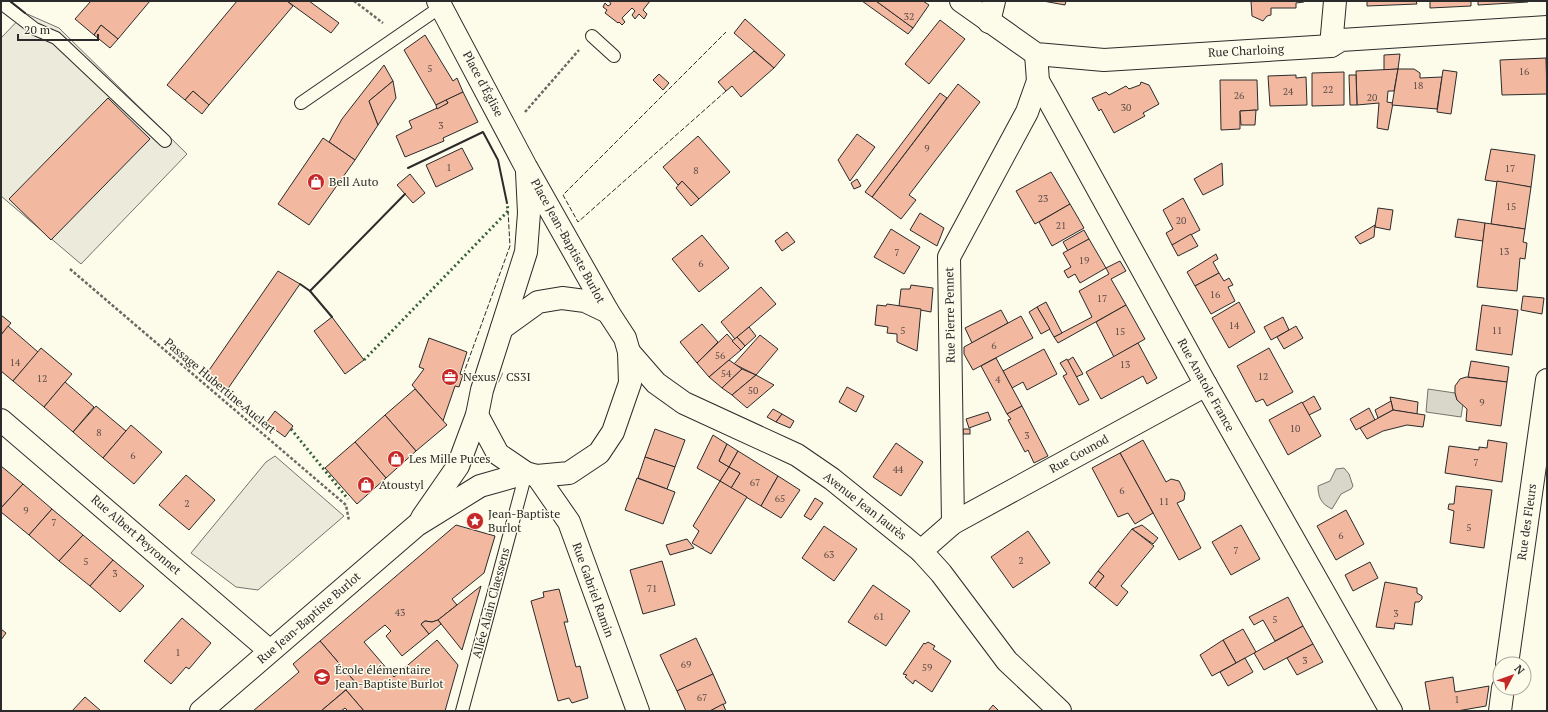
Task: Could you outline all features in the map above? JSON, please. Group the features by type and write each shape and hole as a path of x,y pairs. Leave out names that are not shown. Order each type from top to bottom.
{"street":[{"name":"Rue Charloing","path":"960,1 991,11 1036,54 1104,60 1331,46 1341,40 1547,27"},
{"path":"1331,46 1335,1"},
{"name":"Place d'Église","path":"440,3 526,167"},
{"name":"Rue Anatole France","path":"1036,54 1038,81 1206,385 1391,711"},
{"name":"Rue Pierre Pennet","path":"953,523 949,257 1027,112 1038,81"},
{"name":"Place Jean-Baptiste Burlot","path":"526,167 608,312 625,338 629,352 630,384 613,432 599,453 569,473 532,474"},
{"name":"Place Jean-Baptiste Burlot","path":"477,415 482,390 526,252 529,213 526,167"},
{"name":"Place Jean-Baptiste Burlot","path":"502,328 538,302 562,298 585,301 608,312"},
{"name":"Avenue Jean Jaurès","path":"629,352 656,383 684,403 797,455 832,479 921,551 941,573 1007,661 1060,711"},
{"name":"Rue des Fleurs","path":"1508,656 1547,380"},
{"name":"Rue Gounod","path":"921,551 953,523 1206,385"},
{"path":"477,415 498,454 532,474"},
{"name":"Rue Jean-Baptiste Burlot","path":"417,525 458,466 477,415"},
{"name":"Rue Albert Peyronnet","path":"1,420 270,650"},
{"name":"Rue Jean-Baptiste Burlot","path":"201,711 417,525 480,486 532,474"},
{"name":"Rue Gabriel Ramin","path":"532,474 569,522 638,711"},
{"path":"1500,711 1502,696"}],"lane":[{"path":"1,2 35,30 56,38 165,141"},
{"path":"301,103 440,3"},
{"path":"592,36 614,56"},
{"name":"Allée Alain Claessens","path":"462,711 532,474"}],"path":[{"path":"354,1 383,22"},
{"path":"508,132 592,36"},
{"name":"Passage Hubertine Auclert","path":"70,269 346,505 349,521"}],"shaded area":[{"path":"25,13 59,28 187,154 81,264 1,196 1,38"},
{"path":"1428,389 1455,393 1457,400 1463,404 1461,417 1426,412"},
{"path":"275,456 344,516 258,590 236,587 191,553 266,462"},
{"path":"1344,468 1349,474 1353,486 1351,489 1341,494 1332,509 1325,505 1321,500 1318,486 1330,481 1336,469"}],"building":[{"path":"91,1 150,1 118,39 101,25 94,35 75,19"},
{"path":"237,1 287,1 293,6 209,105 193,91 185,100 167,85"},
{"path":"287,1 309,1 339,23 331,33"},
{"path":"609,1 650,1 643,10 647,14 644,19 639,14 635,19 632,15 635,11 632,8 622,18 625,22 622,25 605,13 607,10 603,7 605,3 608,6 611,4"},
{"path":"862,1 876,1 913,28 908,34"},
{"path":"876,1 923,1 929,5 913,28"},
{"path":"1043,1 1066,1 1065,5"},
{"path":"1251,1 1304,2 1296,3 1296,8 1271,8 1271,15 1267,16 1263,21 1252,16"},
{"path":"1367,1 1416,1 1417,4 1367,6"},
{"path":"1430,1 1471,1 1471,6 1430,8"},
{"path":"1478,1 1528,1 1528,2 1478,5"},
{"path":"745,19 785,55 774,68 734,33"},
{"path":"940,20 965,39 929,84 905,64"},
{"path":"101,25 118,39 110,48 94,35"},
{"path":"425,35 453,81 457,78 463,92 436,105 404,50"},
{"path":"754,51 774,68 741,97 732,86 726,91 718,82"},
{"path":"1400,54 1398,69 1384,70 1384,55"},
{"path":"1546,58 1547,94 1502,95 1500,60"},
{"path":"384,65 393,81 369,101 378,125 355,160 329,142 342,119"},
{"path":"1398,69 1394,91 1388,91 1387,102 1393,103 1388,130 1377,128 1379,103 1357,105 1356,71"},
{"path":"1398,69 1414,69 1420,73 1420,78 1442,77 1437,109 1392,105"},
{"path":"1443,70 1457,72 1451,114 1437,112"},
{"path":"1344,72 1344,105 1312,106 1312,73"},
{"path":"659,74 669,83 663,90 653,80"},
{"path":"1296,75 1296,78 1306,77 1307,105 1270,106 1268,76"},
{"path":"1349,75 1356,75 1357,105 1350,105"},
{"path":"1220,80 1257,80 1258,110 1240,111 1240,129 1221,130"},
{"path":"393,81 396,98 378,125 369,101"},
{"path":"1141,82 1149,85 1159,104 1143,113 1145,116 1114,133 1101,109 1099,111 1092,98 1106,92 1109,95 1126,86 1129,89 1140,85"},
{"path":"958,84 980,102 909,195 916,200 901,219 872,197"},
{"path":"193,91 209,105 202,114 185,100"},
{"path":"463,92 478,122 443,138 444,141 405,157 396,136 412,128 409,121 448,103 446,100"},
{"path":"940,93 947,98 872,197 865,192"},
{"path":"108,98 150,139 51,240 9,199"},
{"path":"446,100 448,103 437,109 436,105"},
{"path":"1256,110 1255,125 1241,125 1240,111"},
{"path":"857,134 875,147 850,181 838,160"},
{"path":"698,136 730,172 699,199 682,181 678,185 663,167"},
{"name":"Bell Auto","path":"323,138 355,160 309,225 278,204"},
{"path":"462,148 473,169 436,187 426,165"},
{"path":"1491,149 1535,155 1531,187 1485,180"},
{"path":"1222,163 1223,185 1203,195 1194,179"},
{"path":"1051,172 1070,204 1035,224 1016,191"},
{"path":"410,174 425,193 413,203 397,185"},
{"path":"857,179 861,186 854,189 851,183"},
{"path":"682,181 699,199 691,206 676,188"},
{"path":"1497,181 1531,187 1525,229 1491,224"},
{"path":"1183,198 1200,230 1172,245 1166,233 1173,229 1163,210"},
{"path":"1070,204 1084,228 1052,246 1039,222"},
{"path":"1378,208 1393,210 1390,230 1375,227"},
{"path":"920,213 944,228 937,246 910,230"},
{"path":"1458,219 1485,223 1483,241 1455,237"},
{"path":"1485,223 1525,229 1523,242 1527,243 1525,259 1520,258 1517,291 1477,287"},
{"path":"1375,225 1374,237 1360,244 1355,237"},
{"path":"891,229 920,247 904,274 874,257"},
{"path":"1084,230 1089,239 1068,251 1063,242"},
{"path":"787,232 795,242 782,251 775,241"},
{"path":"1191,234 1198,246 1178,256 1172,245"},
{"path":"702,235 729,268 699,292 672,259"},
{"path":"1089,239 1106,268 1080,283 1075,274 1068,278 1064,271 1071,267 1063,253"},
{"path":"1216,254 1218,259 1213,262 1219,273 1195,286 1187,272"},
{"path":"1120,261 1126,271 1111,279 1126,305 1058,343 1054,337 1092,317 1079,291 1109,274 1106,268"},
{"path":"278,271 300,284 227,390 205,376"},
{"path":"1219,273 1224,281 1229,278 1233,285 1228,287 1235,301 1211,314 1195,286"},
{"path":"911,285 933,288 931,312 899,306 901,289 910,289"},
{"path":"761,287 776,304 735,339 721,322"},
{"path":"1523,296 1544,298 1542,314 1521,310"},
{"path":"1046,302 1062,333 1054,337 1037,307"},
{"path":"1239,302 1255,332 1229,348 1212,318"},
{"path":"887,304 921,309 917,351 897,342 897,334 887,333 888,327 875,325 877,305 886,306"},
{"path":"1126,305 1145,339 1114,357 1096,322"},
{"path":"1482,305 1518,310 1512,355 1476,350"},
{"path":"1037,307 1050,329 1041,334 1029,312"},
{"path":"1001,310 1008,323 972,343 965,328"},
{"path":"1,315 11,323 1,335"},
{"path":"1021,316 1033,338 973,370 964,354 964,347"},
{"path":"332,317 364,360 345,374 314,331"},
{"path":"1283,317 1289,330 1271,340 1264,327"},
{"path":"702,324 718,342 697,363 680,342"},
{"path":"8,326 38,352 13,381 1,371 1,335"},
{"path":"1296,326 1303,338 1284,349 1277,337"},
{"path":"749,327 756,336 745,346 737,337"},
{"path":"727,334 741,350 709,377 697,363"},
{"path":"760,335 778,349 756,375 734,364"},
{"path":"737,337 745,346 741,350 732,341"},
{"path":"429,338 467,352 460,374 463,375 459,387 455,386 443,421 412,385 424,369 419,367"},
{"path":"1138,343 1157,378 1147,384 1143,376 1101,399 1086,372"},
{"path":"41,348 72,374 44,407 13,381"},
{"path":"1269,348 1293,392 1267,406 1263,399 1256,402 1237,366"},
{"path":"1044,349 1057,374 1027,390 1023,382 1012,388 1003,371"},
{"path":"1073,357 1083,374 1076,377 1067,361"},
{"path":"996,358 1022,406 1007,414 981,366"},
{"path":"1067,359 1089,400 1079,405 1063,376 1067,374 1060,363"},
{"path":"729,360 742,369 722,388 709,377"},
{"path":"1471,361 1509,367 1507,382 1468,377"},
{"path":"742,369 756,375 732,395 722,388"},
{"path":"756,375 774,385 747,408 732,395"},
{"path":"1466,377 1507,382 1501,426 1466,421 1467,409 1457,400 1455,386 1460,379"},
{"path":"65,382 94,407 73,432 44,407"},
{"path":"847,387 864,396 856,412 839,402"},
{"path":"415,389 447,425 416,451 385,415"},
{"path":"1314,396 1321,409 1309,415 1302,403"},
{"path":"1390,397 1418,402 1417,414 1393,410"},
{"path":"1391,401 1393,410 1378,418 1375,410"},
{"path":"1302,402 1321,436 1288,455 1269,420"},
{"path":"96,406 126,431 103,458 73,432"},
{"path":"1022,406 1048,456 1034,463 1028,450 1025,452 1008,420 1011,419 1007,414"},
{"path":"1369,408 1375,420 1356,430 1350,419"},
{"path":"773,409 782,414 776,422 767,417"},
{"path":"1393,410 1425,415 1423,427 1407,425 1383,431 1367,439 1360,428"},
{"path":"275,411 293,426 285,437 266,423"},
{"path":"988,412 991,420 969,428 966,419"},
{"path":"782,414 794,421 790,428 776,422"},
{"path":"385,415 416,451 386,478 355,442"},
{"path":"131,425 162,452 134,484 103,458"},
{"path":"655,429 685,440 675,467 645,457"},
{"path":"963,429 970,429 970,434 963,434"},
{"path":"713,435 727,444 719,461 729,467 720,481 697,468"},
{"path":"1143,440 1166,482 1171,479 1179,481 1185,493 1184,500 1177,503 1201,548 1179,560 1120,453"},
{"path":"1488,440 1507,443 1502,482 1445,473 1449,446 1479,450 1479,447 1487,448"},
{"path":"355,442 386,478 357,504 325,468"},
{"path":"896,443 923,462 901,496 873,477"},
{"path":"727,444 738,451 729,467 719,461"},
{"path":"738,451 778,476 761,506 731,488 740,473 729,467"},
{"path":"1120,453 1153,513 1135,524 1128,513 1118,517 1092,468"},
{"path":"645,457 675,467 667,489 638,478"},
{"path":"1,466 23,484 1,508"},
{"path":"729,467 740,473 731,488 720,481"},
{"path":"186,475 215,500 189,530 159,505"},
{"path":"778,476 800,490 781,518 761,506"},
{"path":"637,478 675,492 663,524 625,510"},
{"path":"720,481 747,497 711,554 692,543 699,531 693,526"},
{"path":"23,484 52,509 29,535 1,512 1,508"},
{"path":"1456,486 1492,490 1484,548 1450,543 1454,511 1448,509 1449,504 1454,504"},
{"path":"815,498 823,503 811,520 804,516"},
{"path":"52,509 83,535 59,561 29,535"},
{"path":"1346,510 1364,544 1336,560 1317,526"},
{"path":"456,525 495,536 484,573 452,599 457,605 438,620 432,622 425,621 421,624 429,634 402,656 386,636 391,631 385,625 364,642 394,677 437,640 458,665 445,711 364,711 346,690 355,682 320,641"},
{"path":"1142,525 1158,538 1153,544 1132,529"},
{"path":"1241,525 1260,559 1231,575 1212,542"},
{"path":"824,526 857,549 834,581 802,558"},
{"path":"1132,529 1154,546 1121,586 1128,592 1117,606 1095,588 1104,576 1098,571"},
{"path":"1028,531 1050,563 1013,588 991,557"},
{"path":"83,535 113,560 90,586 59,561"},
{"path":"687,539 694,548 670,555 666,545"},
{"path":"113,560 144,586 120,612 90,586"},
{"path":"662,561 675,605 643,614 630,570"},
{"path":"1370,562 1378,578 1353,591 1345,575"},
{"path":"1098,571 1104,576 1095,588 1089,583"},
{"path":"1385,582 1417,588 1417,593 1422,596 1422,599 1419,602 1415,602 1412,625 1395,623 1394,629 1376,627"},
{"path":"873,585 910,611 886,646 848,622"},
{"path":"481,586 462,650 438,620"},
{"path":"559,589 568,622 564,622 576,667 580,666 588,698 572,703 569,698 558,701 531,601 544,597 543,592"},
{"path":"1288,597 1303,626 1275,641 1263,620 1254,625 1249,617"},
{"path":"182,618 211,643 189,669 186,667 171,684 144,661"},
{"path":"438,620 441,624 429,634 421,624 425,621 432,622"},
{"path":"1303,626 1313,644 1264,670 1254,653"},
{"path":"1,629 6,633 1,640"},
{"path":"1243,629 1256,652 1236,663 1223,640"},
{"path":"696,638 713,674 677,691 660,655"},
{"path":"1223,640 1236,663 1212,676 1200,655"},
{"name":"École élémentaire Jean-Baptiste Burlot","path":"320,641 355,682 321,711 253,711 299,672 293,664"},
{"path":"928,642 935,646 933,649 951,661 932,692 915,680 913,684 905,677 907,675 903,674 924,643 925,644"},
{"path":"1313,644 1323,662 1297,675 1287,658"},
{"path":"1245,658 1253,672 1228,686 1220,672"},
{"path":"713,674 726,703 710,711 686,711 677,691"},
{"path":"1453,677 1455,692 1489,686 1486,706 1457,711 1430,711 1425,682"},
{"path":"346,690 364,711 348,711 345,708 341,711 321,711"},
{"path":"85,697 101,711 72,711"},
{"path":"723,704 726,711 710,711"},
{"path":"993,705 999,711 988,711"}],"hedge":[{"path":"364,360 508,211 507,203"},
{"path":"291,429 348,499"}],"fence":[{"path":"726,32 563,195 578,222 726,91"},
{"path":"463,375 510,246 508,211"}],"wall":[{"path":"10,1 25,13"},
{"path":"408,168 483,132 498,160 507,203"},
{"path":"310,291 405,194"},
{"path":"300,284 310,291 332,317"},
{"path":"227,390 225,393 264,425 266,423"}],"place":[{"name":"Bell Auto","path":"316,182"},
{"name":"Nexus / CS3I","path":"450,377"},
{"name":"Les Mille Puces","path":"396,459"},
{"name":"Atoustyl","path":"366,485"},
{"name":"Jean-Baptiste Burlot","path":"475,521"},
{"name":"École élémentaire Jean-Baptiste Burlot","path":"322,677"}]}
